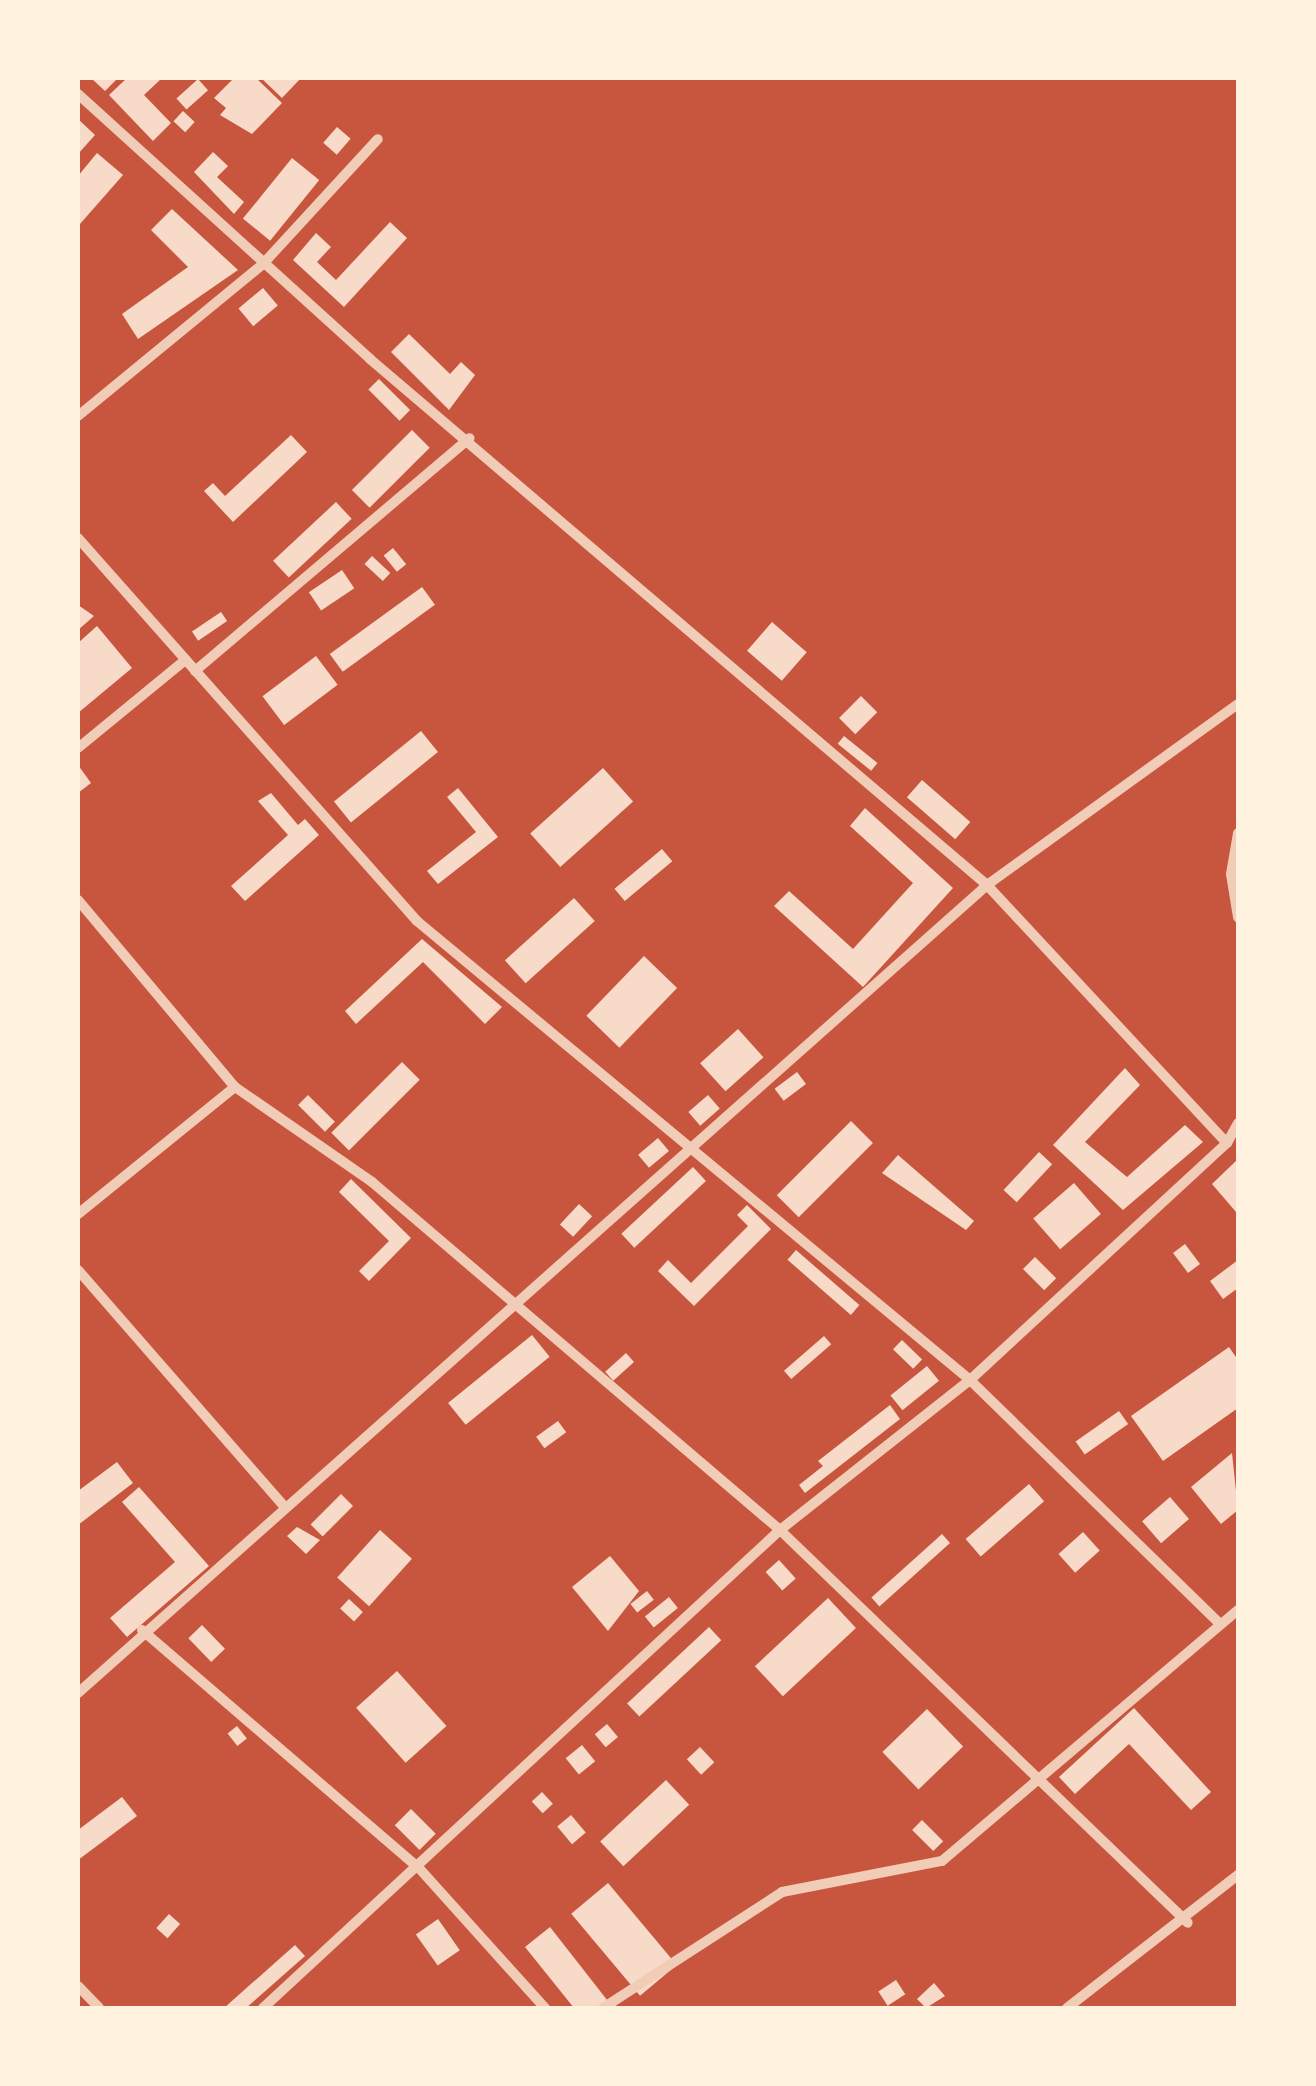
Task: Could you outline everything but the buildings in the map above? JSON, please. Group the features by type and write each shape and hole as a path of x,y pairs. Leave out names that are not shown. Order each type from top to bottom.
{"street":[{"path":"78,94 262,265 470,438 987,885 1227,1143"},
{"path":"78,416 262,265 378,139"},
{"path":"195,671 470,438"},
{"path":"78,538 416,921 970,1380 1217,1621"},
{"path":"78,748 185,660"},
{"path":"78,1693 142,1630 512,1310 987,885 1238,704"},
{"path":"1238,833 1231,874 1238,917"},
{"path":"78,900 235,1087 372,1182 512,1310 780,1530 1188,1923"},
{"path":"78,1214 235,1087"},
{"path":"263,2008 780,1530 970,1380 1227,1143 1238,1123"},
{"path":"78,1270 285,1507"},
{"path":"604,2008 782,1892 942,1861 1217,1621 1238,1610"},
{"path":"142,1630 418,1867 546,2008"},
{"path":"1067,2008 1188,1923 1238,1875"},
{"path":"78,1986 99,2008"}]}
